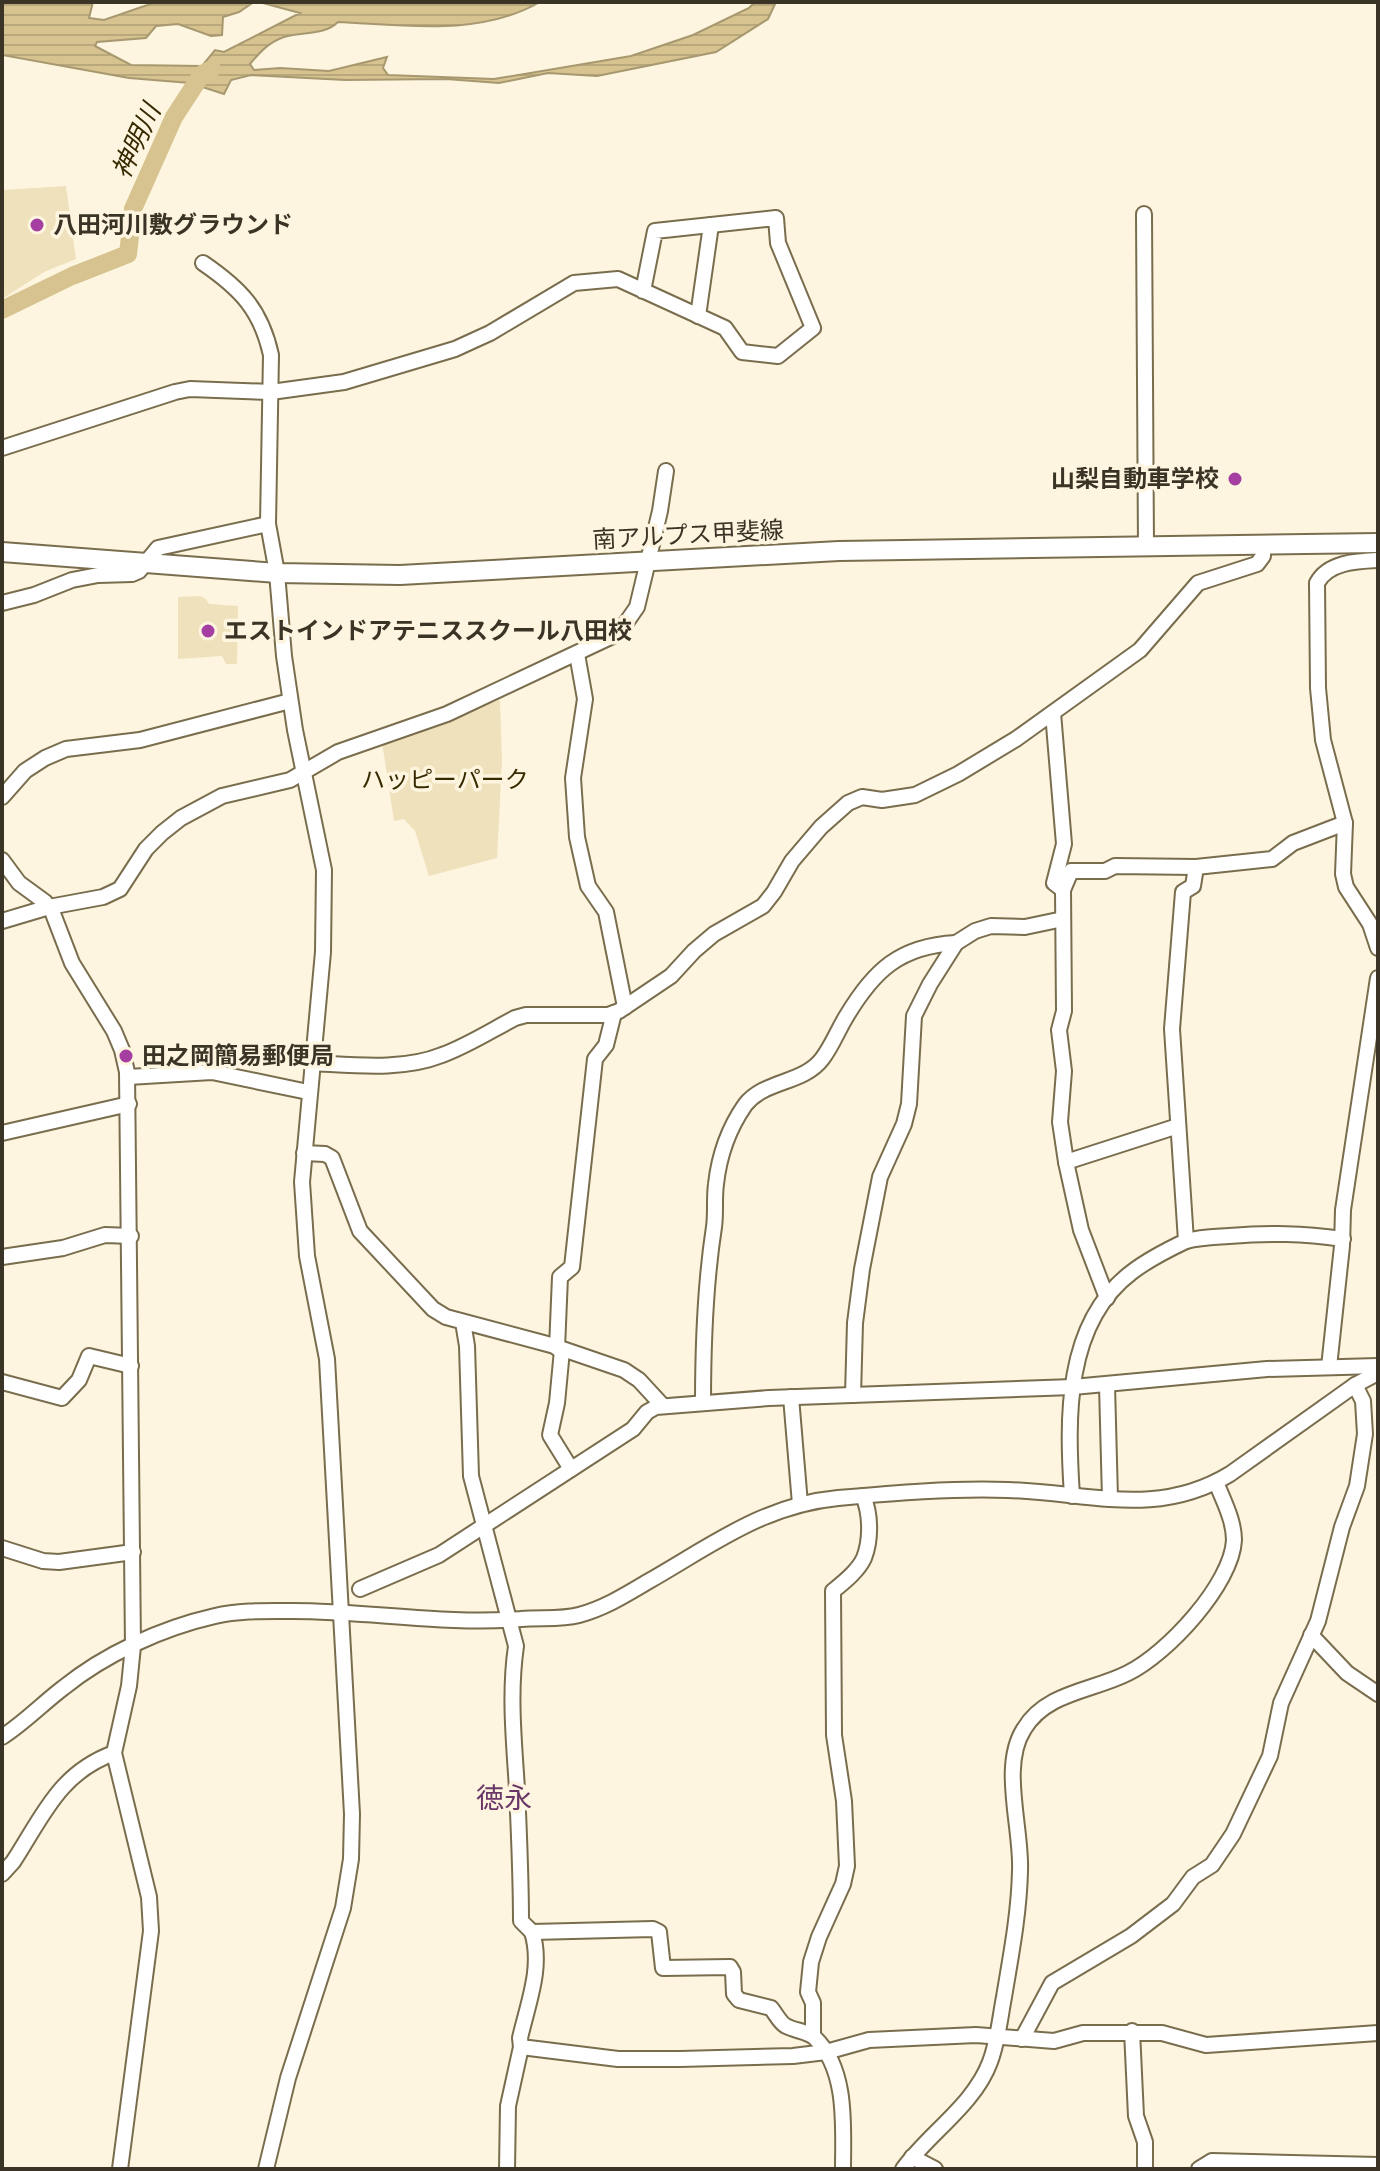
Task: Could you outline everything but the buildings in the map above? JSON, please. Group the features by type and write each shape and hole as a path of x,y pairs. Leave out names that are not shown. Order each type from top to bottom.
{"main road":[{"name":"南アルプス甲斐線","path":"2,552 277,573 400,575 839,551 1341,543 1378,548"}],"street":[{"path":"1144,214 1146,548"},
{"path":"2,448 190,389 271,392 344,382 455,349 490,333 574,283 618,279 643,291 725,328 742,352 773,356 783,353 813,328 778,243 776,218 655,231 643,291"},
{"path":"698,316 711,225"},
{"path":"203,263 228,280 258,314 271,355 268,524 277,573 290,701 324,870 323,952 302,1182 307,1256 327,1359 352,1814 351,1859 343,1908 288,2078 266,2169"},
{"path":"2,921 49,907 103,897 120,889 146,849 181,818 222,796 290,780 338,752 447,714 619,633 637,607 660,511 666,471"},
{"path":"2,603 72,580 132,574 139,571 158,548 268,524"},
{"path":"1341,543 1346,562"},
{"path":"311,1063 382,1066 405,1063 441,1056 526,1015 608,1015 620,1010 671,976 714,934 763,906 792,861 821,827 848,803 862,797 882,800 915,795 993,753 1140,650 1198,583 1257,564 1263,556 1263,546"},
{"path":"1378,548 1346,562 1320,577 1317,583 1318,688 1323,740 1345,823 1343,874 1346,887 1370,924 1378,948"},
{"path":"571,1469 550,1435 557,1403 560,1277 572,1267 595,1059 606,1045 620,1010 606,912 588,886 577,837 573,778 585,699 577,654"},
{"path":"2,797 25,771 66,749 140,740 290,701"},
{"path":"1053,713 1064,844 1054,883 1063,890"},
{"path":"1107,1298 1081,1230 1060,1122 1064,1071 1059,1030 1064,1011 1063,890 1071,871 1105,871 1115,866 1196,867 1272,859 1293,843 1345,823"},
{"path":"2,860 19,883 49,907 72,963 114,1031 128,1077 133,1646 129,1686 114,1753 149,1897 151,1931 120,2169"},
{"path":"1186,1241 1172,1029 1183,892 1193,886 1196,867"},
{"path":"703,1403 703,1345 720,1156 745,1105 758,1093 803,1074 821,1061 867,983 889,964 920,948 956,943 975,931 991,926 1025,927 1063,919"},
{"path":"853,1395 855,1323 862,1269 880,1177 904,1124 909,1104 914,1016 956,943"},
{"path":"1329,1367 1343,1239 1343,1210 1378,978"},
{"path":"128,1077 212,1072 308,1092"},
{"path":"2,1133 129,1104"},
{"path":"1066,1162 1178,1126"},
{"path":"304,1153 325,1154 332,1158 360,1231 433,1309 446,1317 624,1370 639,1380 663,1406"},
{"path":"1072,1496 1068,1417 1084,1341 1097,1310 1130,1274 1157,1255 1186,1241 1209,1235 1226,1237 1261,1232 1343,1239"},
{"path":"2,1257 63,1248 105,1235 131,1236"},
{"path":"463,1322 468,1359 471,1476 516,1646 512,1707 521,1921 532,1932 537,1948 534,1979 508,2106 507,2169"},
{"path":"2,1382 62,1398 79,1380 89,1356 131,1366"},
{"path":"360,1589 439,1555 633,1429 647,1412 663,1406 791,1397 1073,1387 1267,1369 1378,1366"},
{"path":"2,1737 89,1669 133,1646 188,1623 217,1615 262,1611 340,1611 509,1620 560,1618 611,1602 761,1517 800,1504 863,1496 984,1490 1138,1501 1178,1497 1216,1482 1355,1385 1378,1373"},
{"path":"1107,1385 1110,1499"},
{"path":"1022,2039 1052,1983 1131,1936 1173,1904 1193,1877 1212,1865 1233,1834 1270,1756 1281,1703 1318,1621 1342,1527 1357,1486 1365,1434 1363,1401 1355,1385"},
{"path":"791,1397 800,1504"},
{"path":"908,2163 976,2089 984,2076 997,2037 1015,1931 1021,1870 1013,1774 1015,1748 1029,1720 1041,1709 1068,1695 1130,1672 1163,1651 1194,1617 1222,1574 1231,1556 1234,1539 1232,1523 1216,1482"},
{"path":"813,2036 813,2003 808,1992 811,1962 843,1884 847,1866 844,1801 834,1735 833,1591 863,1560 869,1524 868,1506 863,1496"},
{"path":"2,1548 43,1561 59,1562 133,1552"},
{"path":"1311,1635 1347,1673 1378,1694"},
{"path":"2,1874 71,1776 95,1760 114,1753"},
{"path":"532,1932 653,1929 659,1932 663,1968 730,1967 734,1994 739,2000 766,2005 783,2025 813,2036 826,2052 840,2094 843,2169"},
{"path":"521,2047 618,2059 793,2056 826,2052 869,2040 976,2035 1054,2041 1083,2033 1132,2031 1162,2033 1206,2045 1378,2033"},
{"path":"1132,2031 1136,2116 1145,2142 1145,2169"},
{"path":"1199,2169 1212,2161 1378,2165"},
{"path":"908,2163 935,2169"}],"green space":[{"name":"八田河川敷グラウンド","path":"66,186 76,259 44,272 2,299 2,190"},
{"name":"エストインドアテニススクール八田校","path":"200,596 209,604 238,606 237,664 226,664 222,656 178,659 178,597"},
{"name":"ハッピーパーク","path":"500,700 502,761 497,858 429,876 415,831 404,819 394,821 382,742"}],"shaded area":[{"path":"2,2 93,2 89,18 104,20 156,2 254,2 239,12 223,17 222,35 211,36 178,24 156,26 146,38 97,42 95,46 131,65 202,66 215,50 224,52 300,13 259,2 540,2 517,13 467,24 415,26 338,22 320,31 279,39 250,64 254,70 329,71 387,57 383,68 388,75 494,79 631,56 693,35 749,8 755,2 776,2 768,19 716,52 597,76 548,73 499,83 251,75 231,80 224,94 190,83 129,78 2,55"}],"waterway":[{"name":"神明川","path":"2,310 72,276 128,254 133,209 174,117 202,74 212,69"}],"place":[{"name":"八田河川敷グラウンド","path":"37,225"},
{"name":"山梨自動車学校","path":"1235,479"},
{"name":"エストインドアテニススクール八田校","path":"208,631"},
{"name":"田之岡簡易郵便局","path":"126,1056"}],"district":[{"name":"徳永","path":"504,1798"}]}
